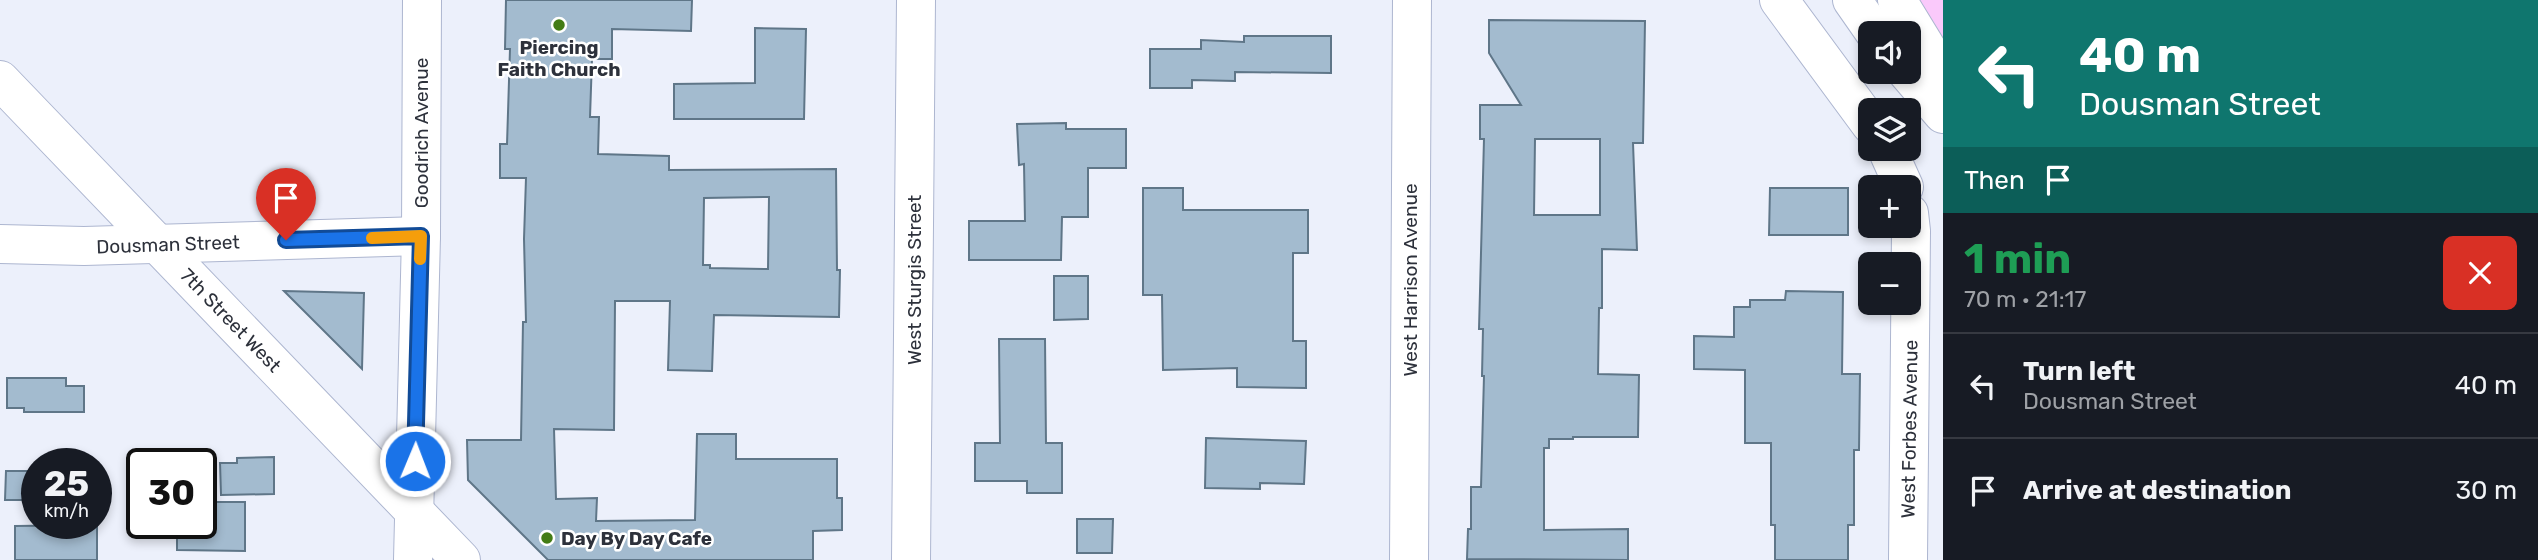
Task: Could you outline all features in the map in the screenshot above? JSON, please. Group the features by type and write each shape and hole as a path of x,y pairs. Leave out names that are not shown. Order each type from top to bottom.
{"main road":[{"name":"Goodrich Avenue","path":"413,560 421,236 422,0"},
{"name":"West Sturgis Street","path":"911,560 916,0"},
{"name":"West Harrison Avenue","path":"1409,560 1412,0"},
{"path":"1779,0 1858,107"},
{"path":"1852,0 1867,21"},
{"path":"1897,0 1943,75"},
{"name":"7th Street West","path":"0,80 461,560"},
{"path":"1917,84 1943,114"},
{"name":"Dousman Street","path":"0,244 83,246 421,236"},
{"name":"West Forbes Avenue","path":"1908,560 1911,238"}],"shaded area":[{"path":"1917,0 1943,0 1943,39"}],"building":[{"path":"506,0 692,0 691,31 612,29 612,59 592,59 590,117 599,117 598,154 669,156 669,170 836,169 839,317 714,315 712,371 668,370 670,301 615,301 614,430 554,429 556,499 597,498 596,521 695,520 697,434 736,434 736,459 837,459 837,498 842,498 842,530 813,531 813,560 548,560 468,480 467,440 521,440 523,322 526,322 526,178 500,178 500,144 507,144 510,49 505,49","holes":["769,197 768,269 710,268 710,265 703,265 704,198"]},
{"path":"1489,20 1645,21 1643,143 1633,143 1637,250 1602,249 1602,308 1599,308 1598,374 1639,375 1638,437 1549,439 1549,448 1544,448 1544,530 1628,529 1628,560 1467,559 1468,529 1471,529 1471,487 1481,487 1484,376 1483,329 1479,329 1484,139 1480,139 1480,105 1521,105 1489,53","holes":["1535,139 1600,139 1600,215 1534,215"]},
{"path":"755,28 806,29 804,119 674,119 674,84 755,83"},
{"path":"1244,36 1331,36 1331,73 1235,72 1235,81 1192,80 1192,88 1150,88 1150,49 1201,49 1201,40 1244,42"},
{"path":"1066,123 1066,129 1126,129 1126,168 1088,168 1088,217 1062,217 1061,260 969,260 969,221 1025,221 1024,164 1019,165 1017,124"},
{"path":"1143,188 1183,188 1183,210 1308,210 1308,253 1293,253 1293,341 1306,341 1306,388 1237,387 1237,368 1163,370 1162,295 1143,295"},
{"path":"1770,188 1848,188 1848,235 1769,235"},
{"path":"1054,276 1088,276 1088,319 1054,320"},
{"path":"284,291 364,293 362,369"},
{"path":"1786,291 1843,292 1842,374 1860,374 1859,450 1854,450 1854,525 1848,525 1848,560 1775,560 1775,525 1771,525 1771,443 1745,443 1745,370 1694,369 1694,336 1734,337 1734,307 1750,307 1750,300 1785,300"},
{"path":"999,339 1045,339 1046,443 1062,443 1062,493 1027,493 1027,481 975,481 975,443 1000,443"},
{"path":"7,378 66,378 66,386 84,386 84,412 24,412 24,408 7,408"},
{"path":"1206,438 1306,441 1304,484 1260,483 1260,489 1205,488"},
{"path":"274,457 274,494 221,495 220,463 237,463 237,458"},
{"path":"6,471 21,471 21,500 5,500"},
{"path":"217,502 245,502 245,551 177,550 177,539 217,539"},
{"path":"1077,519 1113,519 1112,553 1077,553"},
{"path":"15,526 21,526 21,539 97,539 97,560 15,560"}],"slow traffic":[{"path":"372,238 421,236 420,259"}],"place":[{"name":"Piercing Faith Church","path":"559,25"},
{"name":"Day By Day Cafe","path":"547,538"}],"route":[{"path":"286,240 421,236 415,461"}]}
